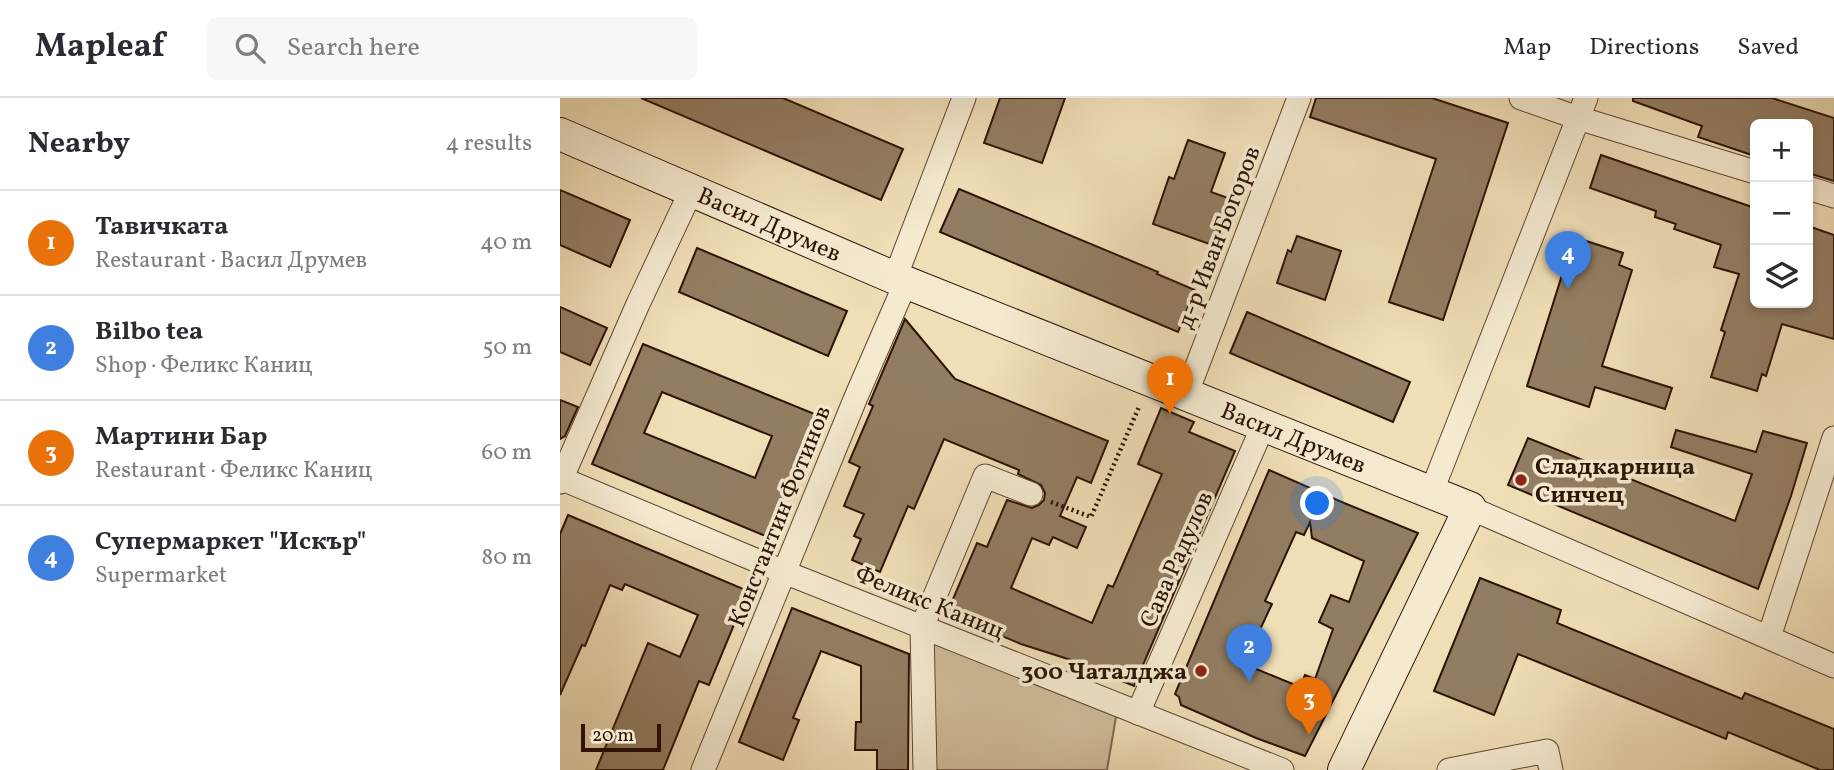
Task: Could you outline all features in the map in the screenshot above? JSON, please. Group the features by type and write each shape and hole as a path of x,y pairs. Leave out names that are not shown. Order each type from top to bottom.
{"street":[{"name":"Константин Фотинов","path":"703,770 856,397 964,98"},
{"name":"д-р Иван Богоров","path":"1186,395 1299,98"},
{"path":"1521,98 1582,108 1750,170"},
{"path":"1431,493 1582,108"},
{"name":"Васил Друмев","path":"560,134 900,280 1470,508 1834,666"},
{"path":"1813,190 1834,196"},
{"path":"560,480 691,191"},
{"name":"Сава Радулов","path":"1138,713 1263,426"},
{"path":"1769,637 1834,438"},
{"path":"925,770 922,627 985,476 1031,494"},
{"name":"Феликс Каниц","path":"560,480 1282,770"},
{"path":"1344,770 1470,508"},
{"path":"1449,770 1549,761"}],"path":[{"path":"1031,494 1091,517 1151,380"}],"shaded area":[{"path":"922,627 1118,705 1107,770 925,770"}],"building":[{"path":"641,98 783,98 903,149 881,200"},
{"path":"1000,98 1065,98 1042,163 984,143"},
{"path":"1316,98 1432,98 1508,123 1443,320 1389,302 1436,159 1310,117"},
{"path":"1633,98 1772,98 1834,118 1834,181 1813,175 1813,119 1750,119 1750,154 1698,137 1702,126 1633,101"},
{"path":"1188,140 1225,153 1211,192 1231,199 1215,246 1153,224 1169,177 1174,179"},
{"path":"1601,155 1750,206 1750,308 1813,308 1813,228 1834,235 1834,339 1782,324 1766,376 1762,374 1757,391 1711,377 1725,332 1721,330 1739,274 1714,267 1721,245 1674,229 1676,224 1655,217 1656,211 1590,188"},
{"path":"959,189 1195,290 1178,332 940,232"},
{"path":"560,190 630,220 610,267 560,245"},
{"path":"1297,236 1341,251 1325,300 1277,283 1288,250 1291,252"},
{"path":"1574,237 1623,253 1619,265 1632,270 1602,366 1672,388 1665,409 1595,387 1589,407 1527,386"},
{"path":"697,248 847,311 828,356 679,292"},
{"path":"560,307 607,328 590,365 560,352"},
{"path":"1247,312 1410,382 1393,422 1230,353"},
{"path":"905,319 955,379 1108,441 1091,483 1077,477 1060,516 1086,527 1077,548 1053,537 1049,545 1032,538 1011,588 1092,623 1108,585 1113,587 1162,474 1138,464 1161,408 1194,422 1189,432 1235,451 1134,686 947,613 977,543 987,547 1007,500 1032,508 1044,500 1045,493 1041,485 1018,474 1019,470 944,439 914,509 908,506 880,572 852,560 861,539 854,536 864,514 844,506 860,467 849,462 873,406 869,404"},
{"path":"643,344 817,415 768,537 592,464","holes":["662,392 772,436 755,478 644,433"]},
{"path":"560,400 578,407 565,436 560,439"},
{"path":"1676,430 1756,452 1763,431 1807,443 1758,589 1508,485 1528,438 1735,521 1752,474 1671,447"},
{"path":"1269,470 1418,533 1305,756 1181,705 1175,694","holes":["1310,522 1312,538 1364,561 1349,602 1331,595 1319,622 1333,629 1315,679 1305,675 1300,687 1244,664 1272,604 1265,601 1296,532 1304,535"]},
{"path":"568,515 748,591 709,685 699,681 663,770 596,770 648,643 680,657 698,615 625,584 622,590 610,585 585,646 582,645 560,695 560,534"},
{"path":"1480,578 1561,610 1557,623 1742,699 1745,693 1834,729 1834,770 1820,770 1728,732 1726,739 1518,654 1494,715 1434,691"},
{"path":"792,608 909,654 908,770 877,770 877,750 855,750 856,722 861,722 861,666 821,651 793,718 799,720 783,760 739,742"}],"place":[{"name":"Супермаркет \"Искър\"","path":"1568,289"},
{"name":"Тавичката","path":"1170,414"},
{"name":"Сладкарница Синчец","path":"1521,480"},
{"name":"300 Чаталджа","path":"1201,671"},
{"name":"Bilbo tea","path":"1249,682"},
{"name":"Мартини Бар","path":"1309,735"}]}
